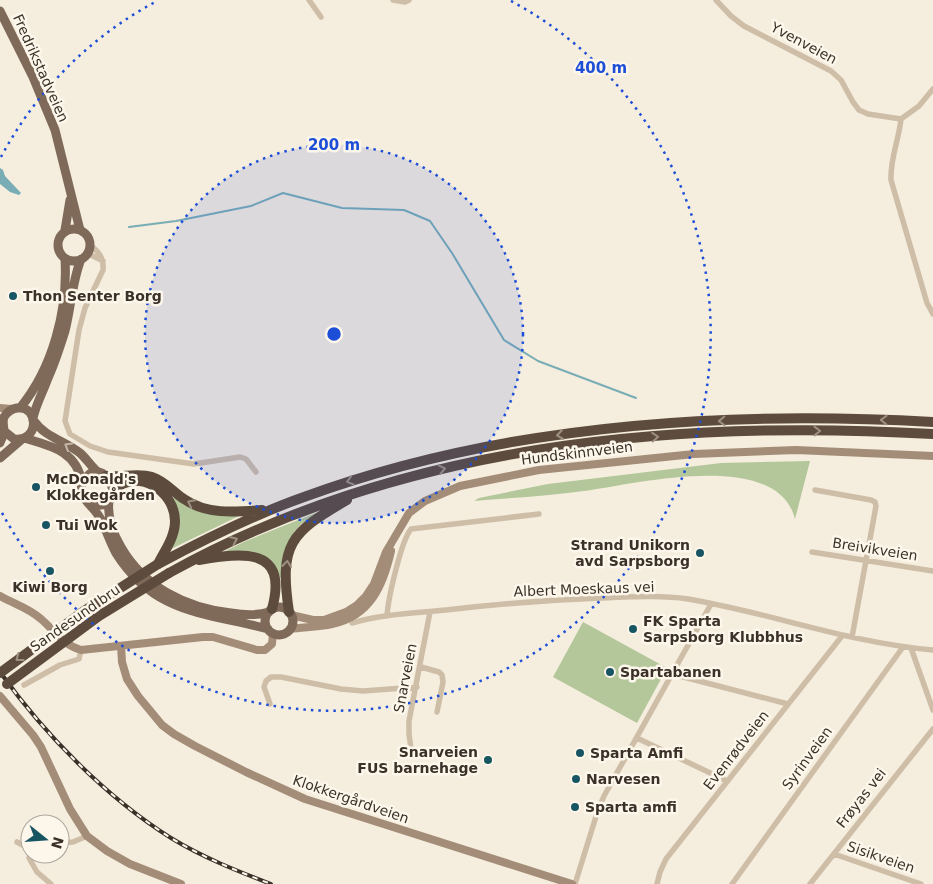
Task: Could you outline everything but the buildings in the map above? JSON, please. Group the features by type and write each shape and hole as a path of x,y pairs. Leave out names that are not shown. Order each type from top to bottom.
{"highway":[{"path":"103,474 117,477 138,474 152,477 162,482 185,500 209,510 228,512 273,509 347,482 420,462 488,446 580,432 745,420 847,419 933,422"},
{"path":"290,613 286,590 286,567 289,551 296,537 313,521 365,489 489,458 606,441 679,435 753,432 846,431 933,434"},
{"path":"111,495 128,482 140,481 156,486 170,500 174,512 175,526 171,541 158,564"},
{"name":"Sandesund bru","path":"0,689 99,616 190,561 289,516 365,489"},
{"name":"Sandesund bru","path":"0,673 84,611 158,564 222,531 273,509"},
{"path":"190,561 239,555 263,561 271,569 276,580 276,594 270,611"}],"main road":[{"name":"Fredrikstadveien","path":"0,11 33,77 48,113 64,162 70,195 80,230"},
{"name":"Fredrikstadveien","path":"66,230 70,195"},
{"path":"0,458 32,431 37,403 59,348 72,300 74,275 86,253 87,236 80,230 75,228 66,230 60,236 57,246 61,256 65,259 70,261 86,253"},
{"path":"0,443 5,415 16,408 36,387 52,347 64,300 65,259"},
{"path":"2,425 10,437 42,442 73,460 79,469 82,495 99,517 111,544 126,567 153,592 171,603 192,612 282,634 290,630 292,624 290,613 281,608 258,615 214,611 184,602 157,587 136,569 116,540 110,521 112,482 78,452 38,428 28,411 16,408"},
{"path":"82,483 88,475 103,474"},
{"path":"90,504 100,505 111,495"},
{"path":"270,611 266,620 271,631"}],"street":[{"path":"309,0 320,17"},
{"path":"393,0 405,2 409,0"},
{"name":"Yvenveien","path":"716,0 731,16 744,26 831,71 841,80 859,110 868,114 901,119"},
{"path":"933,89 919,106 901,119 890,167 891,180 927,303 933,314"},
{"path":"86,253 103,261 104,265 102,275 88,302 79,330 66,421 70,434 90,446 108,452 181,464 205,464 240,456 246,459 256,472"},
{"path":"0,408 16,408"},
{"name":"Hundskinnveien","path":"290,613 313,620 324,620 346,612 357,605 374,584 386,552 410,513 426,501 460,486 539,470 694,454 778,451 933,456"},
{"path":"815,490 875,502 876,506 867,560 852,637"},
{"path":"387,616 397,568 407,535 411,529 539,514"},
{"path":"290,630 348,619 362,610 373,599 380,586 393,540"},
{"name":"Breivikveien","path":"812,552 933,571"},
{"path":"0,596 27,609 41,619 70,646 81,650 203,636 213,637 257,650 265,650 272,644 271,631"},
{"name":"Albert Moeskaus vei","path":"352,623 387,616 631,596 685,599 842,636 903,647 933,650"},
{"path":"574,884 598,810 711,604"},
{"name":"Snarveien","path":"411,749 409,721 430,612"},
{"name":"Evenrødveien","path":"657,884 666,859 842,636"},
{"name":"Klokkergårdveien","path":"121,646 122,662 127,679 138,696 162,726 195,746 305,799 574,884"},
{"name":"Syrinveien","path":"732,884 903,647"},
{"path":"910,648 933,710"},
{"path":"24,685 60,666 79,659 81,650"},
{"path":"420,668 436,671 442,675 437,712"},
{"path":"672,674 788,704"},
{"path":"270,704 264,687 266,681 271,678 286,678 341,690 362,691 416,687"},
{"path":"0,696 34,735 70,809 87,836 107,851 130,864 180,884"},
{"name":"Frøyas vei","path":"810,884 933,729"},
{"path":"636,738 727,781"},
{"path":"70,842 87,836"},
{"name":"Sisikveien","path":"834,854 921,884"},
{"path":"32,864 37,872 51,884"}],"green space":[{"path":"810,461 795,519 783,497 762,484 734,477 668,478 570,493 474,501 479,498 548,484 721,463"},
{"path":"176,496 241,515 171,549 172,499"},
{"path":"323,510 300,525 295,531 287,545 282,578 279,578 274,566 219,554 246,541"},
{"name":"Spartabanen","path":"583,622 667,668 637,723 553,677"}],"water":[{"path":"0,168 21,193 19,195 10,192 0,184"}],"waterway":[{"path":"129,227 176,221 251,206 283,193 342,208 404,210 430,221 452,253 504,340 538,361 636,398"}],"railway":[{"path":"0,672 57,741 123,804 183,845 271,884"}],"place":[{"name":"Thon Senter Borg","path":"13,296"},
{"name":"McDonald's Klokkegården","path":"36,487"},
{"name":"Tui Wok","path":"46,525"},
{"name":"Strand Unikorn avd Sarpsborg","path":"700,553"},
{"name":"Kiwi Borg","path":"50,571"},
{"name":"FK Sparta Sarpsborg Klubbhus","path":"633,629"},
{"name":"Spartabanen","path":"610,672"},
{"name":"Sparta Amfi","path":"580,753"},
{"name":"Snarveien FUS barnehage","path":"488,760"},
{"name":"Narvesen","path":"576,779"},
{"name":"Sparta amfi","path":"575,807"}]}
